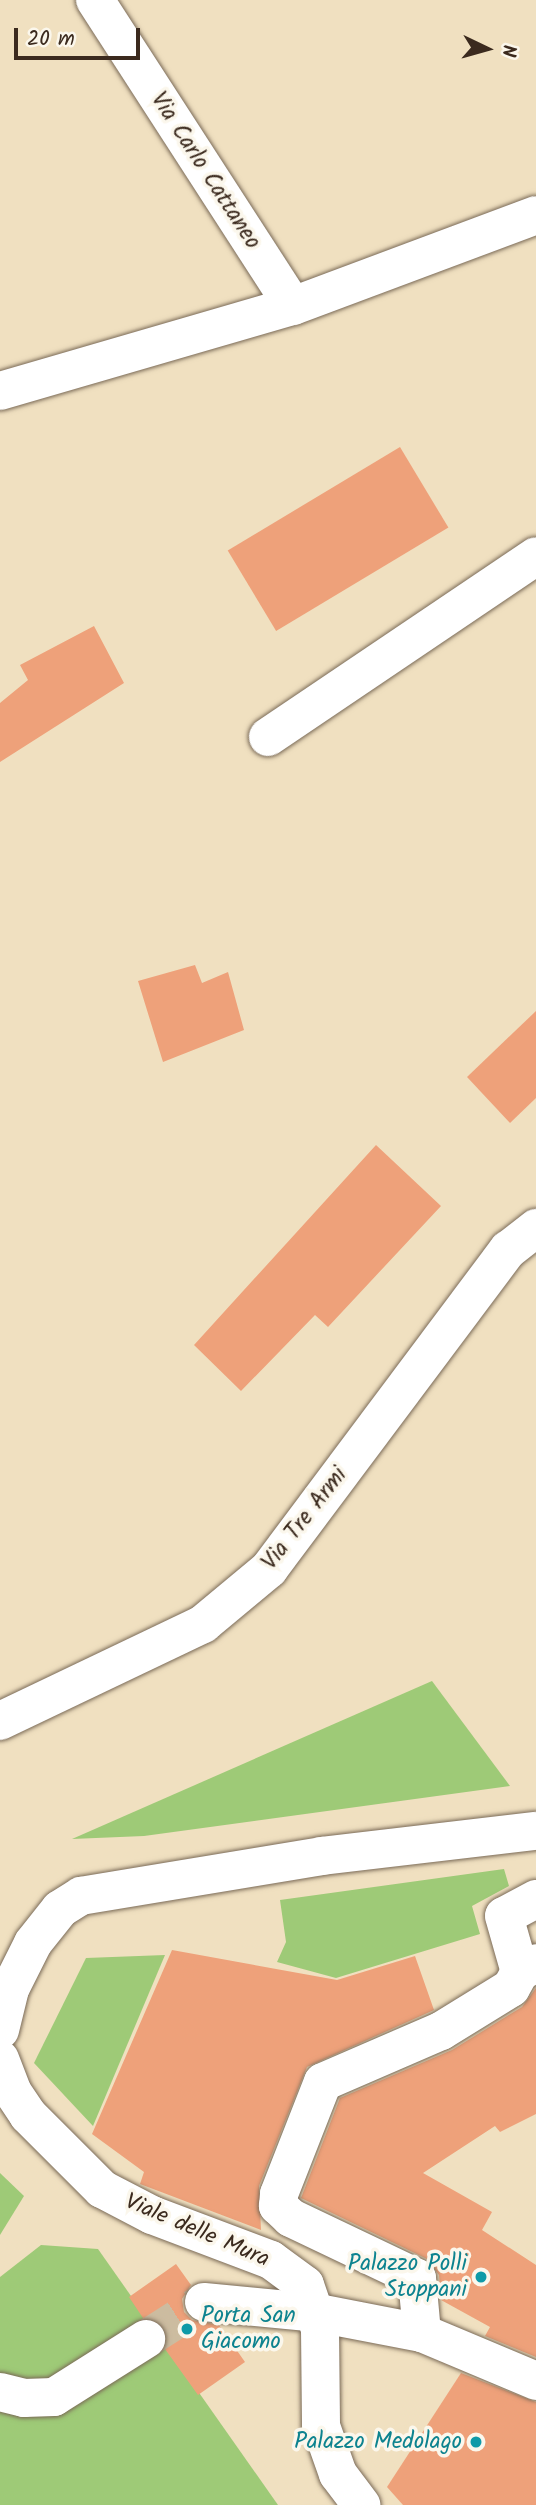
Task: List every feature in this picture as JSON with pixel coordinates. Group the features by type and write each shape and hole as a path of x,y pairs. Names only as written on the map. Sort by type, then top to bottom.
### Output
{"street":[{"name":"Via Carlo Cattaneo","path":"95,0 293,306"},
{"path":"0,391 293,306 536,215"},
{"path":"268,737 536,556"},
{"name":"Via Tre Armi","path":"0,1721 203,1624 269,1569 508,1250 536,1228"},
{"path":"0,2030 10,1989 33,1943 60,1909 81,1896 322,1856 536,1831"},
{"path":"422,2333 417,2278 291,2218 278,2206 279,2194 323,2082 441,2031 522,1974 504,1916 536,1899"},
{"name":"Viale delle Mura","path":"0,2059 12,2091 28,2115 102,2189 152,2215 271,2260 305,2285 318,2313 321,2426 338,2474 360,2505"},
{"path":"204,2302 318,2313 422,2333 536,2381"},
{"path":"0,2392 24,2398 54,2397 146,2339"}],"green space":[{"path":"432,1681 510,1786 144,1836 72,1839"},
{"path":"504,1869 509,1886 472,1906 480,1934 336,1978 277,1962 286,1942 280,1900"},
{"path":"165,1955 93,2126 34,2063 86,1958"},
{"path":"0,2173 24,2196 0,2235"},
{"path":"41,2245 98,2249 278,2505 0,2505 0,2277"}],"building":[{"path":"400,447 448,528 276,631 228,551"},
{"path":"94,626 124,683 0,762 0,703 28,680 20,665"},
{"path":"195,965 202,983 228,972 244,1030 163,1062 138,981"},
{"path":"536,1011 536,1098 510,1123 467,1077"},
{"path":"376,1145 441,1206 328,1327 315,1315 241,1391 194,1345"},
{"path":"172,1950 337,1980 415,1956 434,2010 307,2067 259,2186 261,2230 140,2184 144,2172 92,2134"},
{"path":"536,1988 536,2114 500,2132 495,2126 423,2173 492,2212 482,2230 536,2265 536,2357 485,2336 490,2327 441,2300 439,2275 427,2259 301,2198 340,2098 452,2050 522,2007"},
{"name":"Porta San Giacomo","path":"176,2264 191,2285 182,2299 184,2312 192,2320 219,2325 245,2362 198,2395 165,2349 164,2327 143,2318 129,2297"},
{"name":"Palazzo Medolago","path":"461,2373 536,2402 536,2505 403,2505 387,2487"}],"tunnel":[{"path":"146,2339 204,2302"}],"place":[{"name":"Palazzo Polli Stoppani","path":"481,2277"},
{"name":"Porta San Giacomo","path":"187,2329"},
{"name":"Palazzo Medolago","path":"476,2442"}]}
